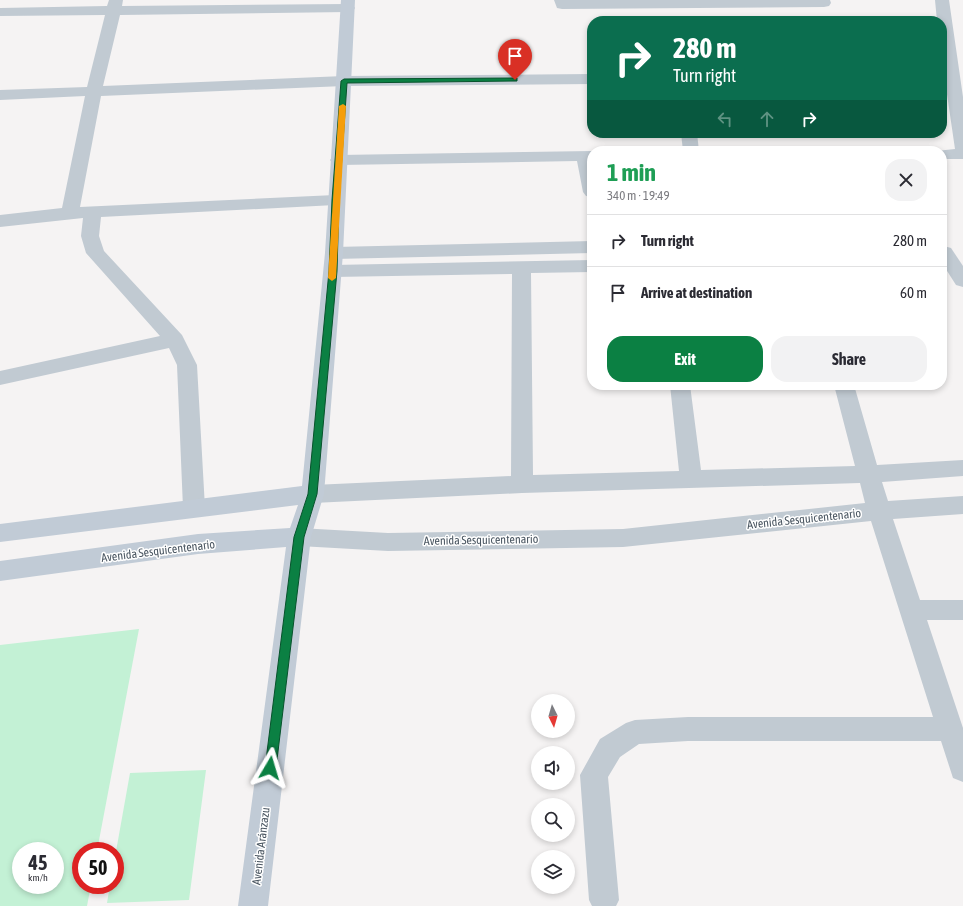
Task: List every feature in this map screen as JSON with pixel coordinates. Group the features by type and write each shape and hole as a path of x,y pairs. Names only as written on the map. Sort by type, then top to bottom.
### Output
{"main road":[{"name":"Avenida Aránzazu","path":"254,906 299,537 313,494 333,262 335,200 339,160 348,4"},
{"path":"0,533 313,494"},
{"name":"Avenida Sesquicentenario","path":"0,571 198,544 299,537"}],"street":[{"path":"561,0 562,5 673,2 824,3 823,0"},
{"path":"942,0 956,44 947,78 963,147"},
{"path":"673,2 674,16"},
{"path":"0,12 114,6 348,4"},
{"path":"70,213 94,90 114,6"},
{"path":"0,95 344,81 587,79"},
{"path":"947,154 963,154"},
{"path":"339,160 587,156"},
{"path":"0,221 70,213 335,200"},
{"path":"93,212 90,236 95,253 175,340 188,365 194,508"},
{"path":"587,247 587,266 521,267 333,262 587,247"},
{"path":"947,251 963,248"},
{"path":"947,258 963,281"},
{"path":"521,267 522,484"},
{"path":"0,378 175,340"},
{"path":"681,390 691,480"},
{"path":"845,390 879,511 963,769"},
{"path":"313,494 522,484 868,474 963,468"},
{"name":"Avenida Sesquicentenario","path":"299,537 388,542 622,538 879,511 963,505"},
{"path":"911,610 963,610"},
{"path":"604,900 594,776 610,748 635,732 688,729 950,729"}],"green space":[{"path":"139,629 99,842 72,842 72,894 89,894 87,906 0,906 0,645"},
{"path":"206,770 189,900 107,903 108,894 124,894 124,842 118,842 130,773"}],"slow traffic":[{"path":"332,278 335,200 343,106"}],"route":[{"path":"270,768 299,537 313,494 333,271 335,200 344,81 515,80"}]}
